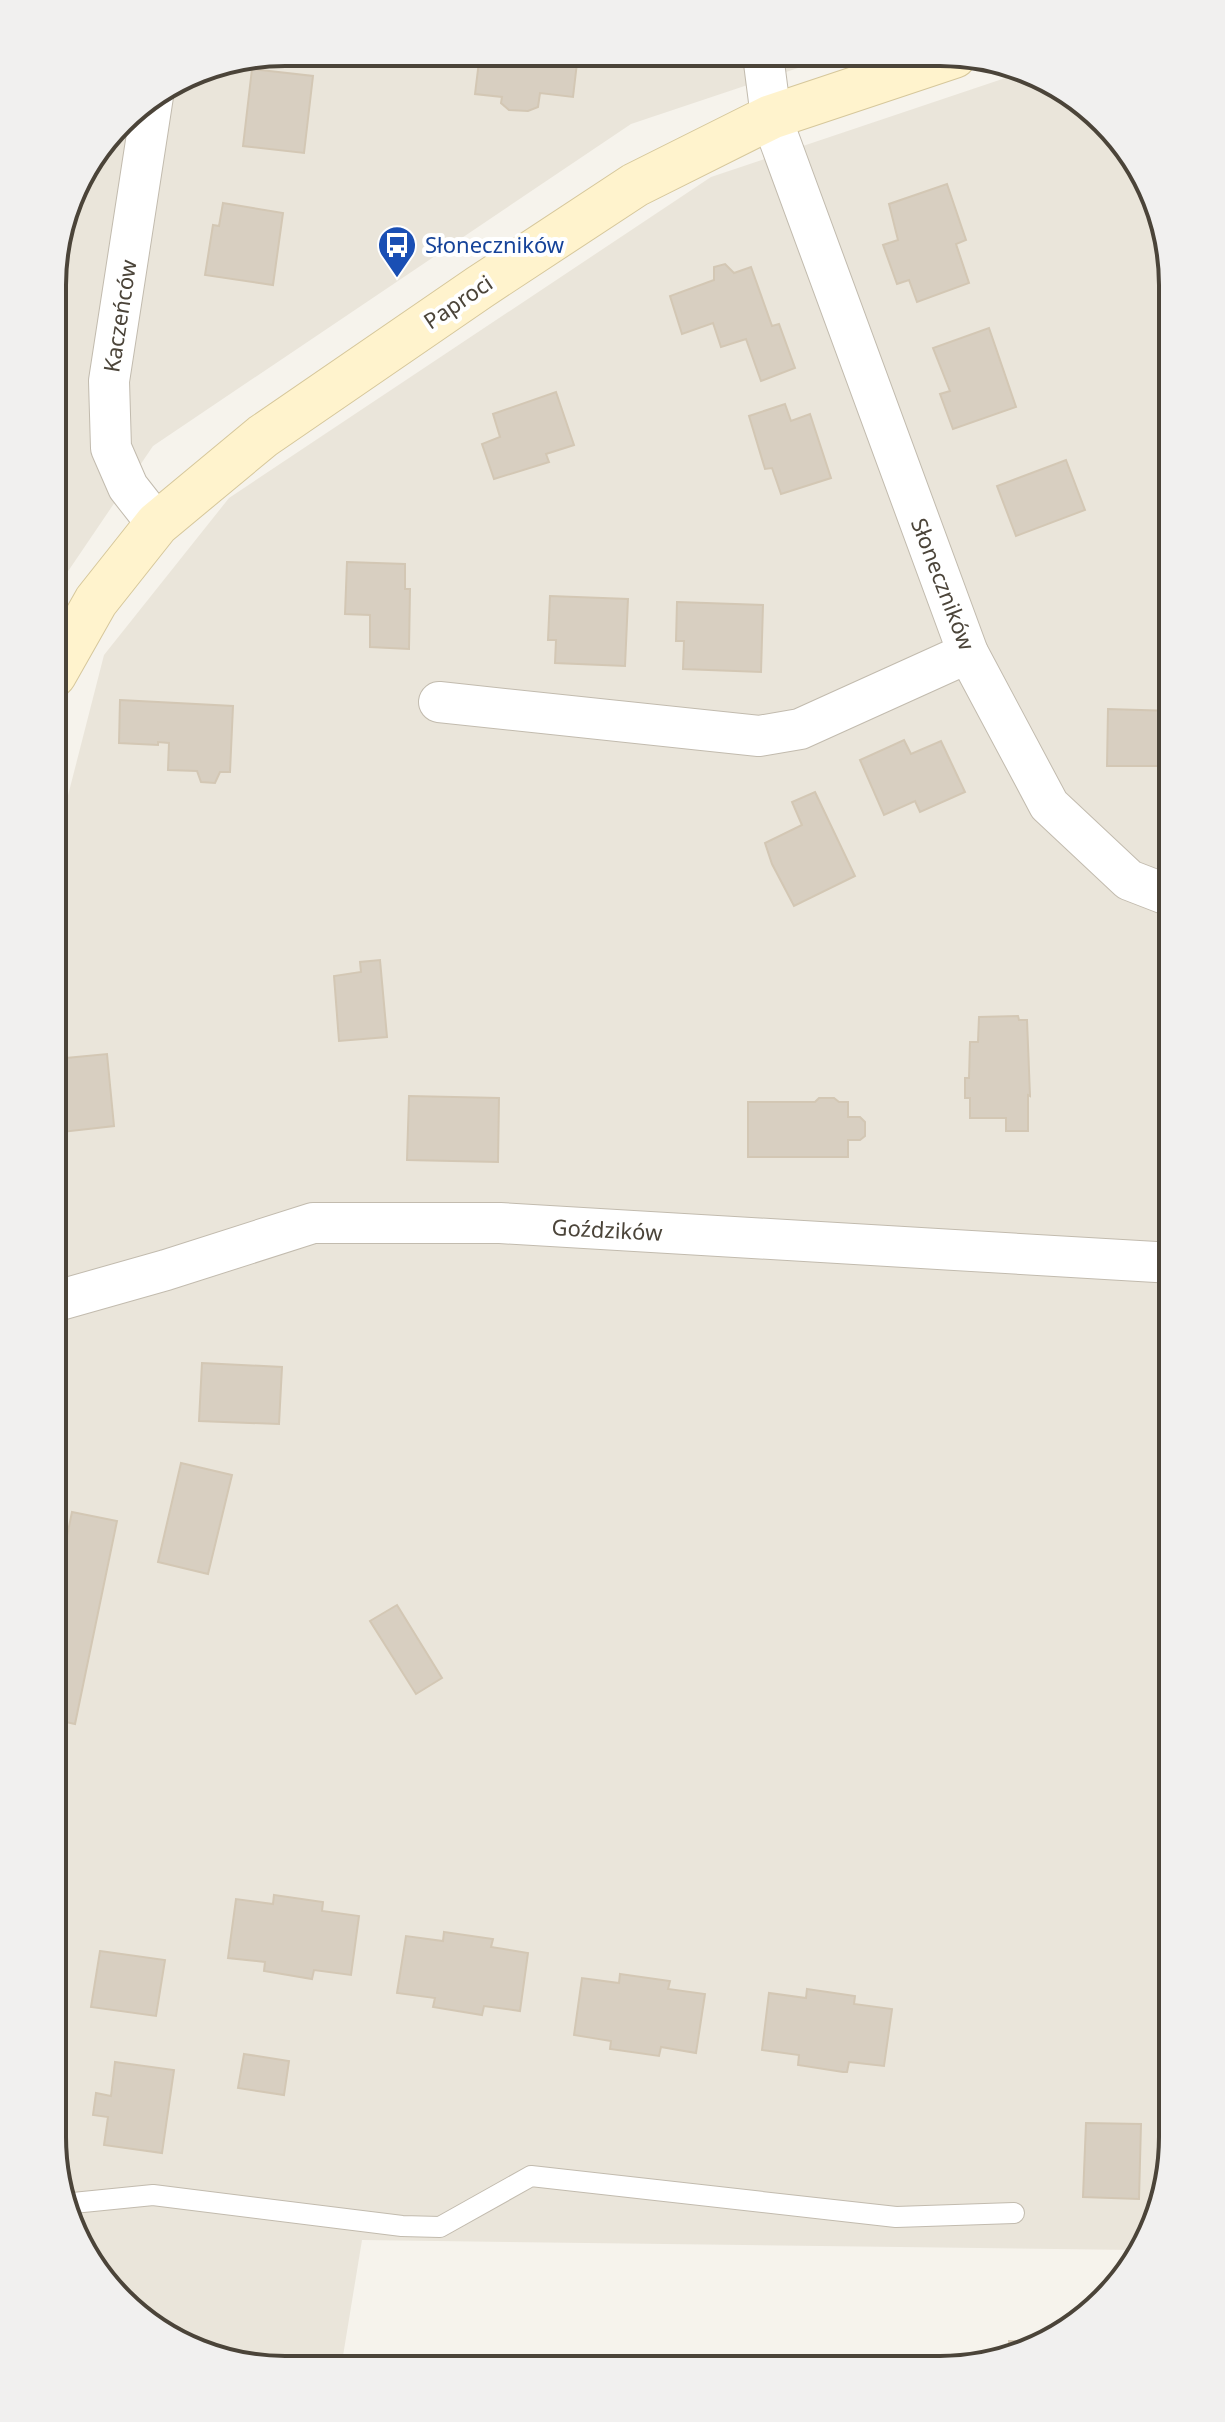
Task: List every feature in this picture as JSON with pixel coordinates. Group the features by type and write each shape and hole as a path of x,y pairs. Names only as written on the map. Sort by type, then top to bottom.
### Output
{"street":[{"name":"Słoneczników","path":"764,66 771,117 968,653 1049,805 1129,880 1159,892"},
{"name":"Paproci","path":"66,654 96,601 157,524 263,436 493,278 635,185 771,117 924,66"},
{"name":"Kaczeńców","path":"151,112 109,381 111,448 128,487 157,524"},
{"path":"439,702 759,736 800,729 968,653"},
{"name":"Goździków","path":"66,1298 313,1223 500,1223 1159,1262"}],"lane":[{"path":"76,2203 153,2195 402,2226 440,2227 531,2176 896,2217 1014,2213"}],"shaded area":[{"path":"285,66 804,66 631,124 153,446 66,574 66,270 73,228 95,175 111,152 140,120 175,95 228,73"},
{"path":"1008,77 1062,103 1105,140 1136,188 1155,242 1159,270 1159,2152 1155,2180 1147,2208 1128,2250 362,2240 343,2356 285,2356 228,2349 175,2327 140,2302 120,2282 103,2259 78,2208 66,2152 66,803 104,655 229,498 711,177"}],"building":[{"path":"478,66 577,66 573,97 540,93 538,107 528,111 509,110 501,103 502,97 475,94"},
{"path":"252,69 313,76 304,153 243,146"},
{"path":"947,184 966,240 956,244 969,283 917,302 909,280 897,284 883,245 898,240 889,204"},
{"path":"223,203 283,213 273,285 205,275 213,225 219,226"},
{"path":"725,264 734,273 751,267 772,326 779,324 795,368 761,381 746,339 721,347 713,323 682,334 670,296 714,280 714,267"},
{"path":"989,328 1016,407 953,429 940,394 950,391 933,348"},
{"path":"556,392 574,445 546,454 549,462 494,479 482,444 500,437 493,414"},
{"path":"785,404 791,421 810,414 831,478 781,494 772,468 765,469 749,416"},
{"path":"1066,460 1085,510 1016,536 997,486"},
{"path":"347,562 405,564 405,589 410,589 409,649 370,647 370,615 345,614"},
{"path":"550,596 628,599 625,666 555,663 556,640 548,640"},
{"path":"677,602 763,605 761,672 683,669 684,641 676,641"},
{"path":"120,700 233,706 230,772 220,772 215,783 201,782 197,771 168,770 169,743 119,743"},
{"path":"1108,709 1159,711 1159,766 1107,766"},
{"path":"904,740 911,754 941,741 965,792 920,812 915,801 884,815 860,760"},
{"path":"815,792 855,876 794,906 772,864 765,843 802,825 792,802"},
{"path":"380,960 387,1037 339,1041 334,976 361,972 360,962"},
{"path":"1018,1016 1019,1020 1027,1020 1028,1131 1006,1131 1006,1118 970,1118 970,1098 965,1098 965,1078 969,1078 970,1042 978,1042 979,1017"},
{"path":"107,1054 114,1126 66,1132 66,1058"},
{"path":"409,1096 499,1098 498,1162 407,1160"},
{"path":"819,1098 848,1102 848,1117 860,1117 865,1122 865,1136 860,1140 848,1140 848,1157 748,1157 748,1102 815,1102"},
{"path":"202,1363 282,1367 279,1424 199,1421"},
{"path":"181,1463 232,1475 208,1574 158,1562"},
{"path":"72,1512 117,1521 75,1724 66,1722 66,1541"},
{"path":"397,1605 442,1678 416,1694 370,1621"},
{"path":"274,1895 323,1902 322,1911 359,1916 351,1975 314,1970 312,1979 264,1971 265,1962 228,1958 236,1899 273,1904"},
{"path":"444,1932 493,1939 491,1947 528,1953 520,2011 484,2006 482,2015 433,2007 435,1998 397,1993 406,1936 443,1941"},
{"path":"100,1951 165,1960 156,2016 91,2007"},
{"path":"620,1974 670,1981 668,1989 705,1994 696,2053 661,2047 659,2056 610,2049 611,2041 574,2035 582,1978 619,1983"},
{"path":"807,1989 855,1996 854,2004 892,2009 884,2066 849,2062 847,2072 843,2072 798,2065 799,2055 762,2050 769,1993 806,1998"},
{"path":"244,2054 289,2061 284,2095 238,2088"},
{"path":"115,2062 174,2070 162,2153 104,2145 108,2117 93,2115 96,2093 111,2096"},
{"path":"1086,2123 1141,2124 1139,2199 1083,2197"}],"place":[{"name":"Słoneczników","path":"397,279"}]}
